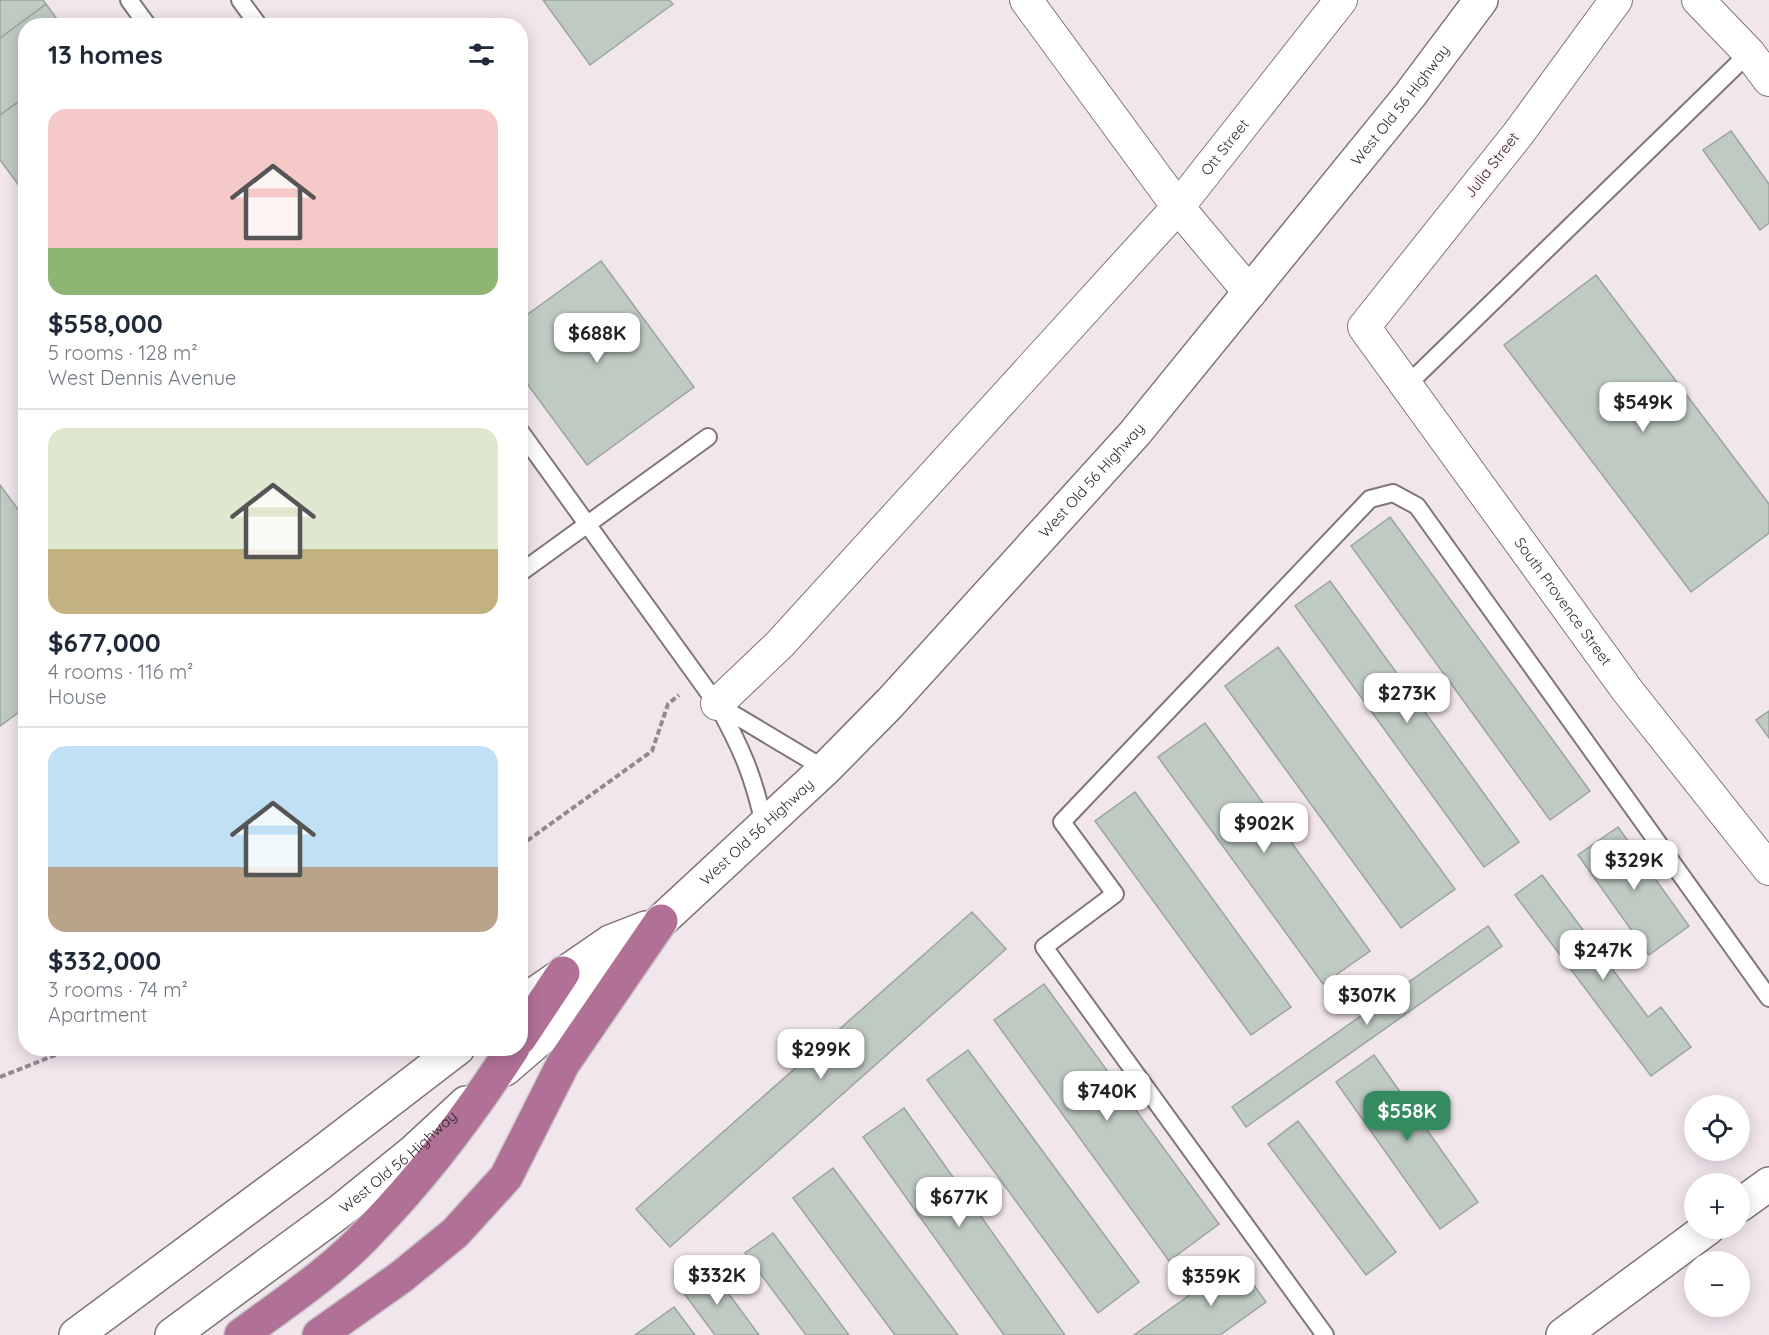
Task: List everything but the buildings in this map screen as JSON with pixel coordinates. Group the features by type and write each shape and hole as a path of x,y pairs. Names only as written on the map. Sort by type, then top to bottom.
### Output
{"highway":[{"path":"319,1335 401,1277 455,1233 506,1177 563,1064 661,921"},
{"path":"528,1026 562,974"},
{"path":"241,1335 313,1282 368,1234 420,1175 494,1078 508,1056"}],"main road":[{"name":"West Old 56 Highway","path":"528,1049 587,998 661,921 825,770 890,703 1135,433 1410,95 1480,0"},
{"name":"West Old 56 Highway","path":"528,998 610,942 661,921"},
{"path":"76,1335 448,1056"},
{"name":"West Old 56 Highway","path":"172,1335 339,1212 412,1152 520,1056"},
{"path":"1750,1198 1769,1184"},
{"path":"1563,1335 1693,1239"}],"street":[{"path":"1026,0 1178,207 1250,293"},
{"name":"Ott Street","path":"717,704 780,644 1178,207 1341,0"},
{"name":"Julia Street","path":"1364,327 1518,134 1616,0"},
{"path":"1698,0 1749,53 1769,80"},
{"name":"South Provence Street","path":"1364,327 1627,690 1769,869"}],"lane":[{"path":"129,0 142,18"},
{"path":"240,0 253,18"},
{"path":"1407,385 1749,53"},
{"path":"528,567 708,437"},
{"path":"528,442 717,704 741,747 756,789 764,825"},
{"path":"1325,1335 1044,947 1115,894 1062,822 1370,499 1394,493 1417,506 1769,998"},
{"path":"717,704 825,770"}],"path":[{"path":"528,840 652,751 668,704 698,680"},
{"path":"0,1077 53,1056"}]}
